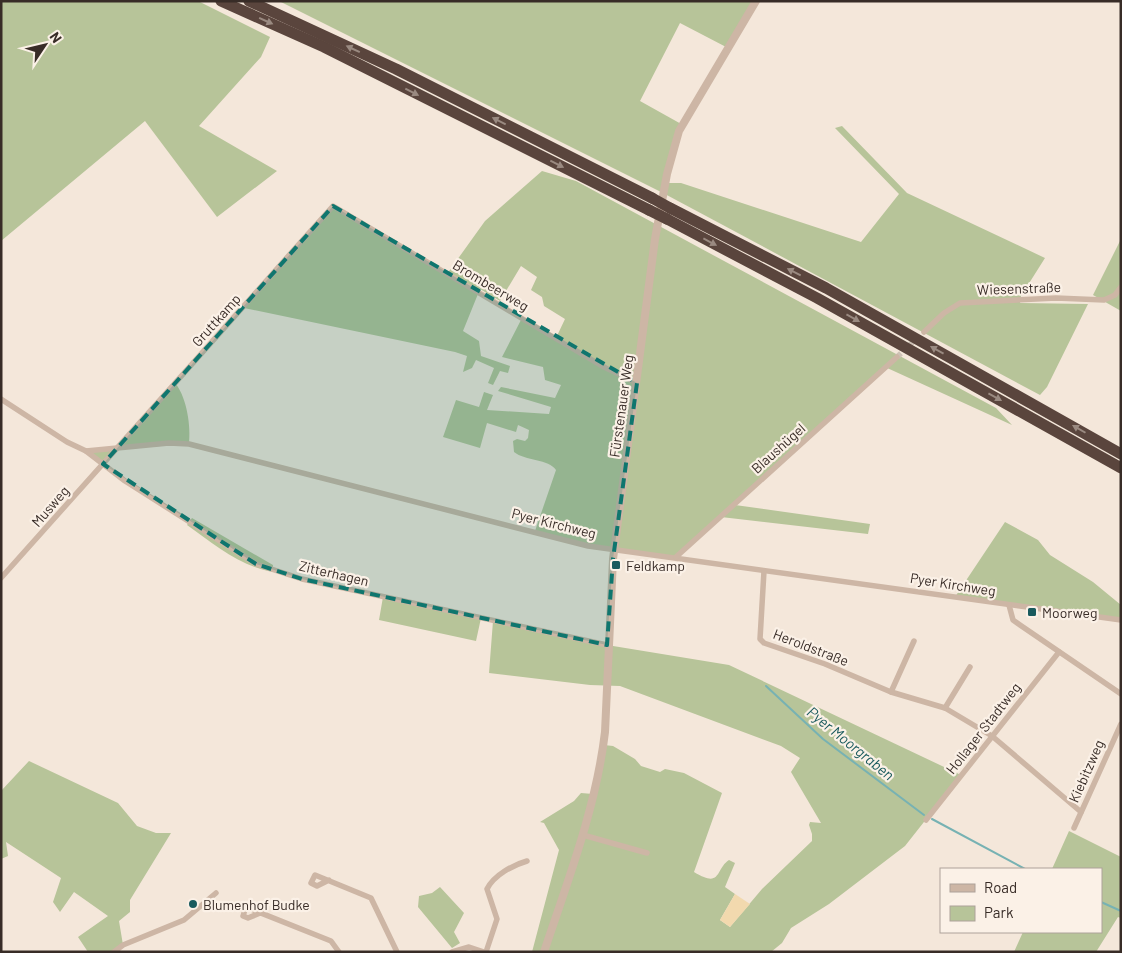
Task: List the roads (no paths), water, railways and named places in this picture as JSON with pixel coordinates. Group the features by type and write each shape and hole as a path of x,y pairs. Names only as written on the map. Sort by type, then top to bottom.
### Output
{"highway":[{"path":"221,1 324,47 667,219 817,298 1121,468"},
{"path":"250,1 396,69 826,288 1121,454"}],"street":[{"name":"Fürstenauer Weg","path":"544,952 583,836 604,744 614,550 655,239 667,174 680,131 756,1"},
{"name":"Brombeerweg","path":"333,206 602,366 637,383"},
{"name":"Gruttkamp","path":"117,449 333,206"},
{"name":"Wiesenstraße","path":"924,332 944,313 960,303 1031,299 1104,300 1115,295 1121,287"},
{"name":"Blaushügel","path":"676,557 897,357"},
{"path":"1,399 67,442 86,451"},
{"name":"Pyer Kirchweg","path":"86,451 169,443 189,444 588,546 1121,620"},
{"name":"Musweg","path":"1,578 117,449"},
{"name":"Zitterhagen","path":"86,451 102,464 256,564 302,579 608,645"},
{"name":"Heroldstraße","path":"764,571 760,639 764,643 825,664 891,692 945,708 992,736 1081,812"},
{"path":"1009,605 1013,620 1121,694"},
{"path":"891,692 914,641"},
{"name":"Hollager Stadtweg","path":"926,820 1060,652"},
{"path":"945,708 970,667"},
{"name":"Kiebitzweg","path":"1074,828 1121,724"},
{"path":"583,836 647,854"},
{"path":"452,952 469,947 485,952 497,919 487,889 490,883 516,864 527,861"},
{"path":"329,880 371,898 397,952"},
{"path":"114,952 123,946 184,920 216,893"},
{"path":"260,913 331,941 339,952"}],"waterway":[{"name":"Pyer Moorgraben","path":"766,686 823,739 924,815"},
{"name":"Pyer Moorgraben","path":"932,819 1023,868"},
{"name":"Pyer Moorgraben","path":"1102,902 1121,911"}],"tunnel":[{"path":"897,357 917,338"}],"place":[{"name":"Feldkamp","path":"616,565"},
{"name":"Moorweg","path":"1032,612"},
{"name":"Blumenhof Budke","path":"193,904"}]}
